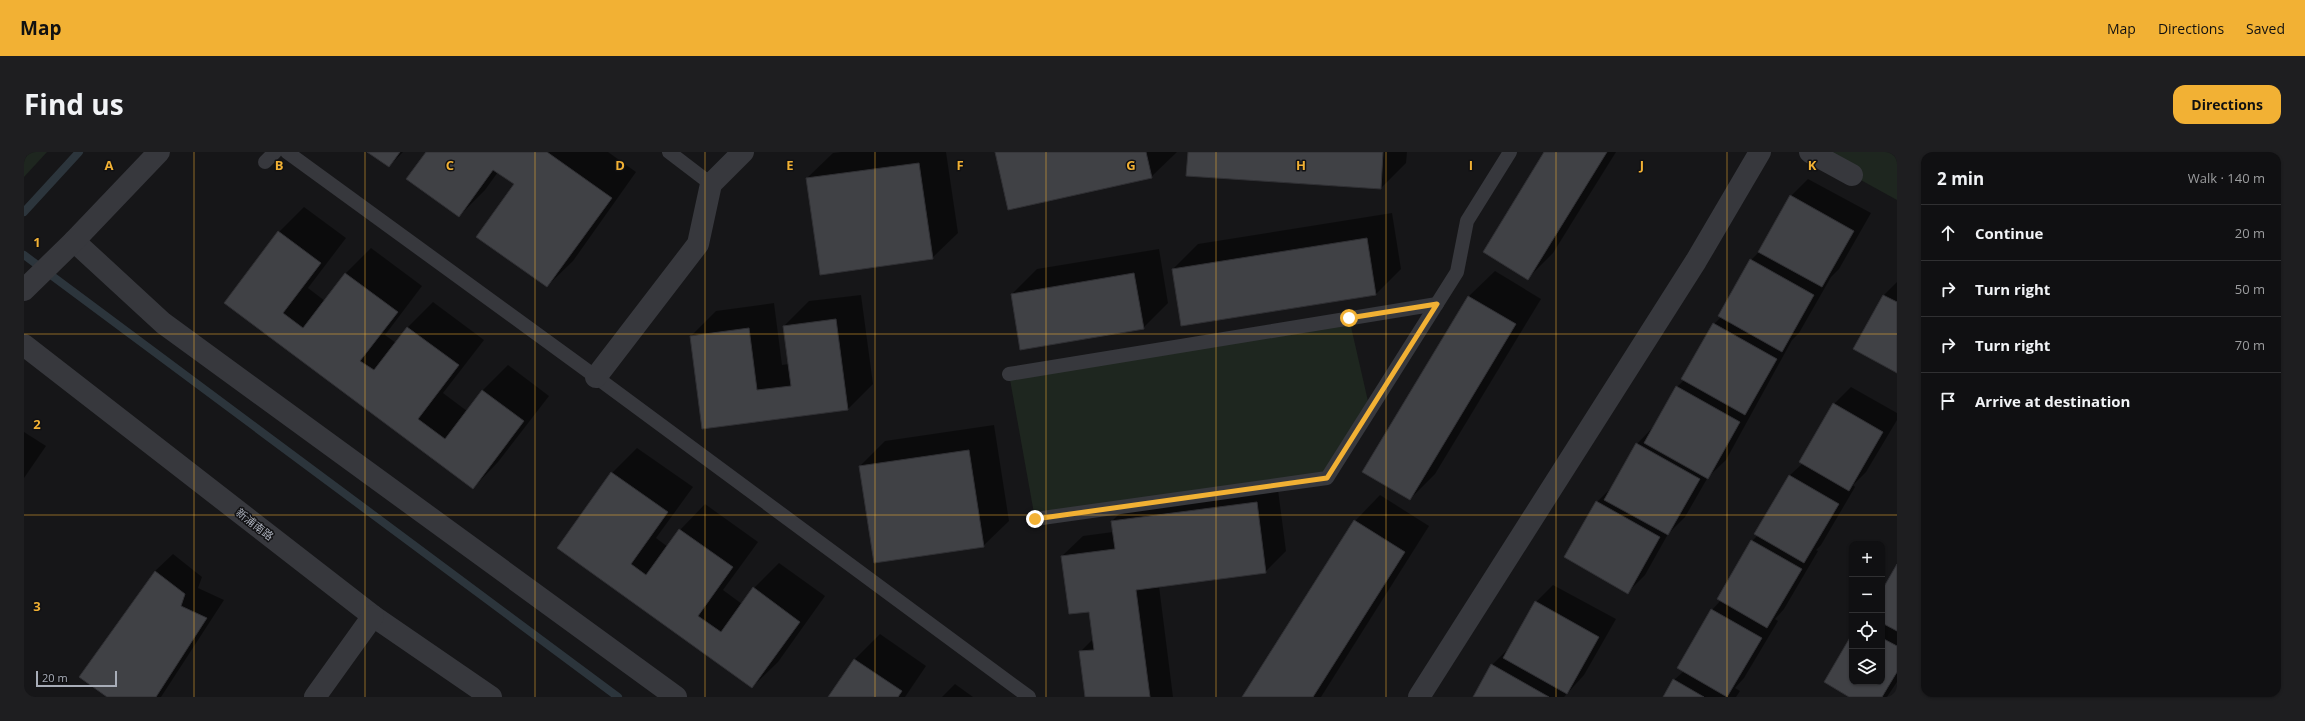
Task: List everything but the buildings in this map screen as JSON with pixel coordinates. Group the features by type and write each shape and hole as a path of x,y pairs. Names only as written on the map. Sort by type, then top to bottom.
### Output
{"street":[{"path":"24,290 74,241 159,152"},
{"path":"596,377 698,244 711,184 742,152"},
{"path":"1419,697 1696,261 1760,152"},
{"path":"1810,152 1852,174"},
{"path":"74,241 162,323 676,697"},
{"name":"新浦南路","path":"24,345 373,616 491,697"},
{"path":"315,697 373,616"}],"lane":[{"path":"287,152 596,377 1029,697"},
{"path":"669,152 711,184"},
{"path":"1035,519 1327,478 1457,272 1467,220 1510,152"},
{"path":"1009,374 1437,304"}],"shaded area":[{"path":"24,152 47,152 24,177"},
{"path":"1810,152 1897,152 1897,200"},
{"path":"1349,318 1370,410 1327,478 1035,519 1009,374"}],"waterway":[{"path":"24,212 79,152"},
{"path":"24,255 618,697"}],"route":[{"path":"1035,519 1327,478 1437,304 1349,318"}]}
